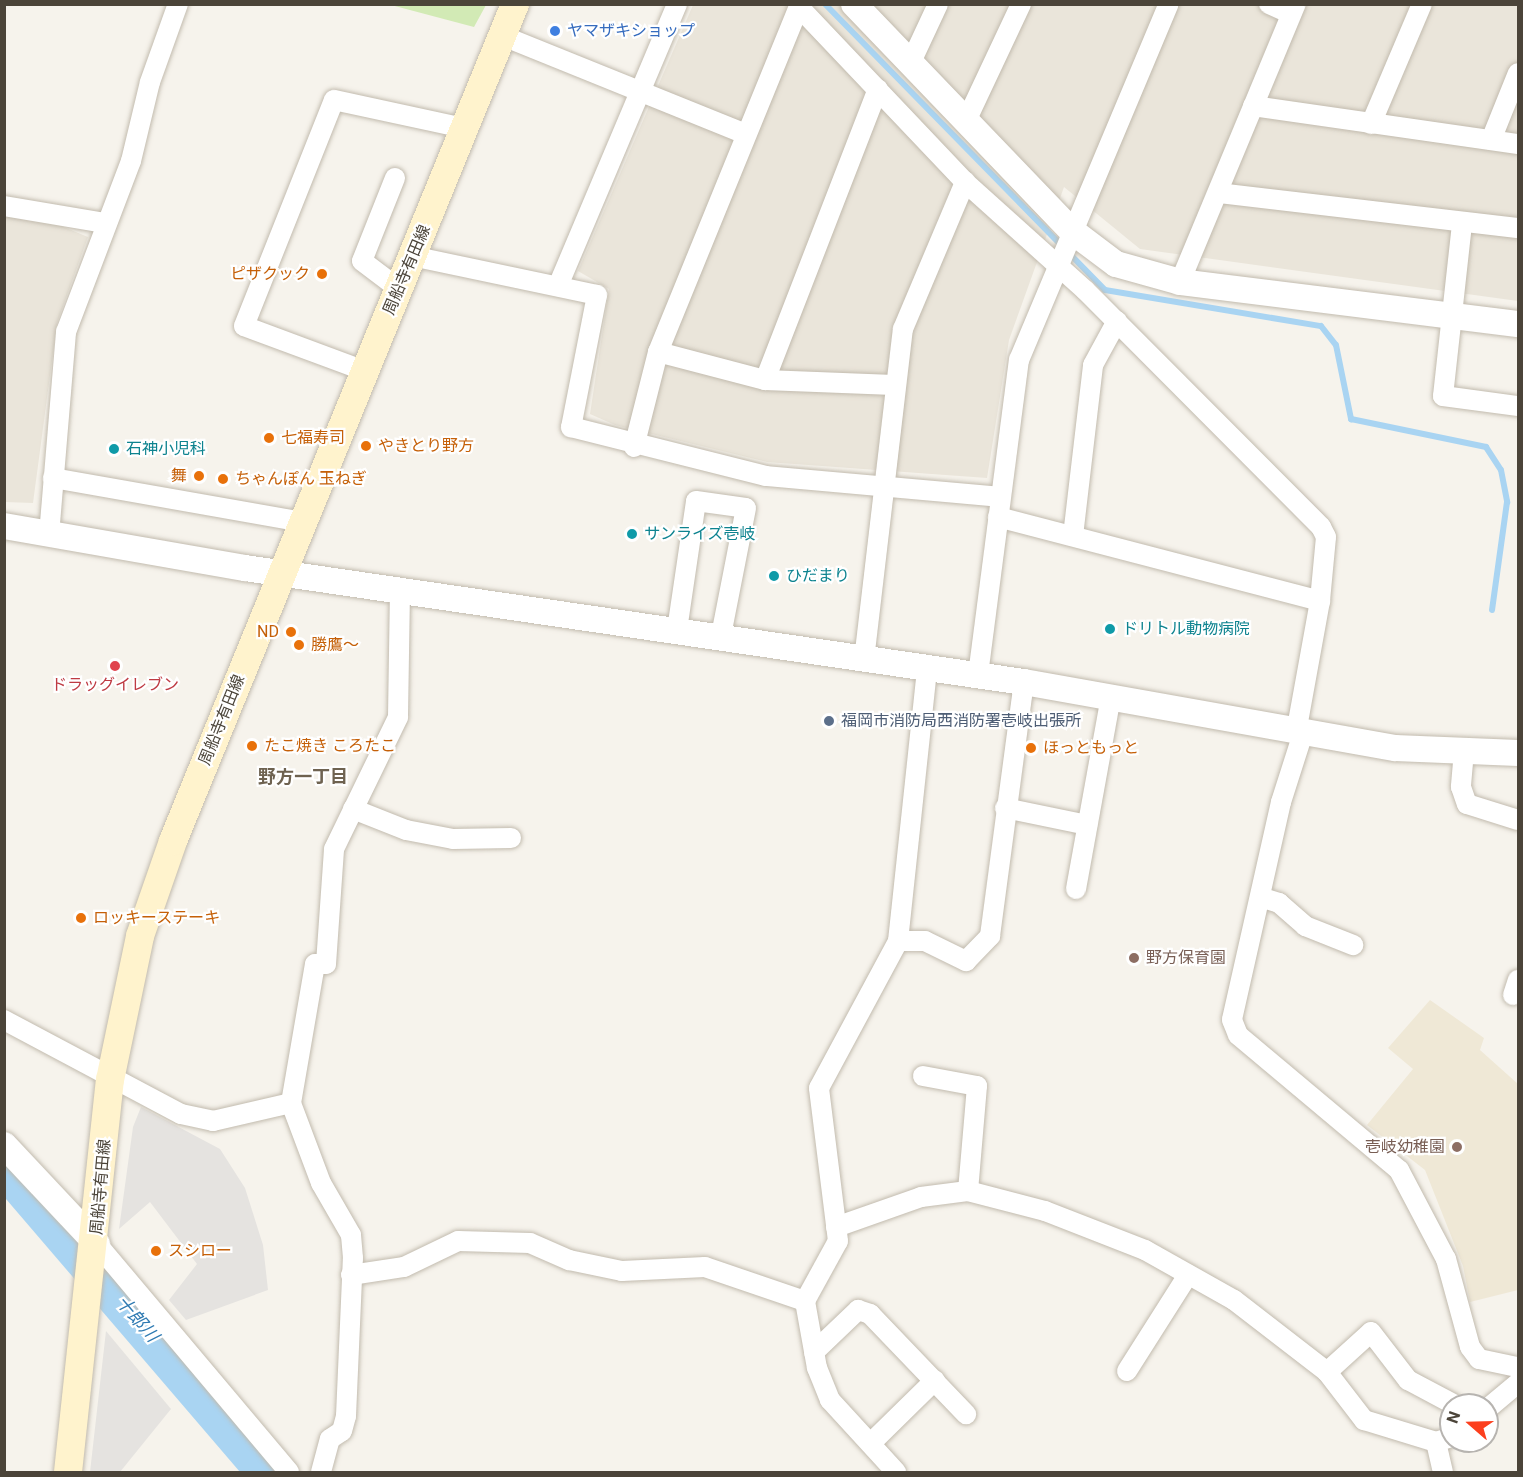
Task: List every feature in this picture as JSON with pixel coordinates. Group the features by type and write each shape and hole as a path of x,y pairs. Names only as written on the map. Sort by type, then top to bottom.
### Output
{"main road":[{"name":"周船寺有田線","path":"68,1473 97,1244 110,1080 140,936 281,573 412,256 468,129 515,4"}],"street":[{"path":"50,535 66,332 105,223 131,161 150,82 178,4"},
{"path":"558,286 677,4"},
{"path":"854,4 967,119 1072,231 1116,264 1180,282 1518,324"},
{"path":"911,62 938,4"},
{"path":"967,119 1021,4"},
{"path":"978,675 1019,360 1057,265 1169,4"},
{"path":"1180,282 1294,9 1269,4"},
{"path":"1371,124 1422,4"},
{"path":"634,447 658,352 799,7 965,182 1117,321 1321,527 1326,537 1320,601 1301,729 1281,802 1263,898 1232,1020 1238,1035 1399,1170 1446,1259 1470,1347 1479,1359 1518,1367"},
{"path":"503,36 746,134"},
{"path":"1491,140 1518,73"},
{"path":"765,380 878,89"},
{"path":"365,371 244,326 334,100 468,129"},
{"path":"1253,106 1518,144"},
{"path":"395,178 363,261 399,289"},
{"path":"864,660 887,485 894,385 903,329 965,182"},
{"path":"1219,193 1462,224 1518,228"},
{"path":"4,206 105,223"},
{"path":"1462,224 1443,396 1518,406"},
{"path":"412,256 597,295 570,427 634,447 766,476 887,485 1000,498"},
{"path":"1073,536 1093,365 1117,321"},
{"path":"658,352 765,380 894,385"},
{"path":"53,478 302,522"},
{"path":"677,630 696,501 746,508 722,635"},
{"path":"998,518 1320,601"},
{"path":"4,526 281,573 722,635 864,660 1024,682 1301,729 1395,748 1518,753"},
{"path":"321,1473 330,1439 342,1431 346,1416 351,1235 321,1183 291,1103 315,964 326,964 334,849 398,717 400,590"},
{"path":"896,1473 872,1443 830,1400 814,1352 806,1301 838,1241 819,1088 898,941 927,669"},
{"path":"898,941 925,941 966,962 990,936 1005,808 1024,682"},
{"path":"1076,889 1111,697"},
{"path":"1464,751 1461,787 1467,804 1518,820"},
{"path":"1005,808 1087,825"},
{"path":"353,809 441,837 511,838"},
{"path":"1263,898 1279,903 1305,926 1353,945"},
{"path":"4,1020 110,1080 181,1114 213,1121 291,1103"},
{"path":"922,1076 977,1086 968,1191"},
{"path":"4,1145 97,1244 289,1473"},
{"path":"836,1227 921,1197 968,1191 1056,1216 1145,1250 1234,1300 1328,1372 1364,1420 1439,1438"},
{"path":"351,1275 404,1267 458,1242 530,1243 569,1260 622,1271 705,1266 806,1301"},
{"path":"1127,1371 1188,1275"},
{"path":"814,1352 858,1310 870,1314 966,1414"},
{"path":"1328,1372 1371,1332 1408,1380 1439,1396"},
{"path":"872,1443 935,1380"},
{"path":"1499,1399 1518,1383"},
{"path":"1443,1453 1443,1473"}],"shaded area":[{"path":"693,5 1518,5 1518,301 1140,249 1064,187 1009,340 987,478 767,462 615,425 590,414 609,289 578,271"},
{"path":"4,216 54,223 88,237 57,323 33,503 5,502"},
{"name":"壱岐幼稚園","path":"1430,1000 1484,1038 1480,1050 1518,1084 1518,1290 1470,1302 1463,1266 1425,1170 1367,1125 1413,1069 1388,1048"},
{"path":"141,1107 220,1149 245,1188 263,1245 268,1290 186,1320 169,1300 197,1264 150,1202 119,1229 133,1127"},
{"path":"106,1331 171,1409 120,1472 90,1472"}],"green space":[{"path":"391,5 486,5 474,27"}],"waterway":[{"path":"825,4 1105,290 1321,326 1336,345 1351,419 1486,447 1501,470 1507,502 1492,610"},
{"name":"十郎川","path":"4,1169 264,1472"}],"place":[{"name":"ヤマザキショップ","path":"555,31"},
{"name":"ピザクック","path":"322,274"},
{"name":"七福寿司","path":"269,438"},
{"name":"やきとり野方","path":"366,446"},
{"name":"石神小児科","path":"114,449"},
{"name":"舞","path":"199,476"},
{"name":"ちゃんぽん 玉ねぎ","path":"223,479"},
{"name":"サンライズ壱岐","path":"632,534"},
{"name":"ひだまり","path":"774,576"},
{"name":"ドリトル動物病院","path":"1110,629"},
{"name":"ND","path":"291,632"},
{"name":"勝鷹～","path":"299,645"},
{"name":"ドラッグイレブン","path":"115,666"},
{"name":"福岡市消防局西消防署壱岐出張所","path":"829,721"},
{"name":"たこ焼き ころたこ","path":"252,746"},
{"name":"ほっともっと","path":"1031,748"},
{"name":"ロッキーステーキ","path":"81,918"},
{"name":"野方保育園","path":"1134,958"},
{"name":"壱岐幼稚園","path":"1457,1147"},
{"name":"スシロー","path":"156,1251"}],"district":[{"name":"野方一丁目","path":"303,777"}]}
